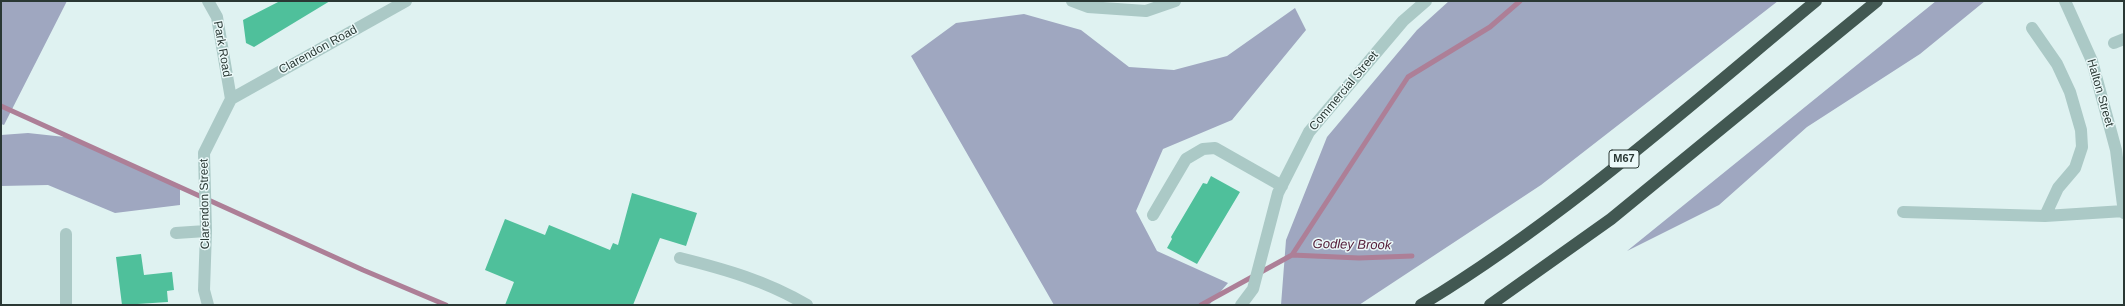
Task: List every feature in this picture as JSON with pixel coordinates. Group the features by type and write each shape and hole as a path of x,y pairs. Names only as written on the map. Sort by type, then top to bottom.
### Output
{"highway":[{"name":"M67","path":"1421,305 1456,284 1549,218 1634,152 1816,1"},
{"path":"1490,305 1611,219 1877,1"}],"street":[{"name":"Park Road","path":"208,1 217,17 231,99"},
{"name":"Clarendon Road","path":"231,99 406,1"},
{"path":"1072,1 1088,7 1146,11 1175,1"},
{"name":"Commercial Street","path":"1241,305 1253,289 1282,186 1309,132 1403,21 1426,1"},
{"name":"Halton Street","path":"2066,1 2094,68 2116,150 2124,212"},
{"path":"2032,28 2057,64 2070,92 2081,130 2082,147 2075,168 2058,188 2045,216"},
{"name":"Clarendon Street","path":"208,305 204,290 206,231 204,215 204,153 231,99"},
{"path":"1153,215 1186,159 1202,149 1215,148 1282,186"},
{"path":"1903,212 2045,216 2124,212"},
{"path":"176,233 206,231"},
{"path":"66,234 66,305"},
{"path":"680,258 744,275 787,293 807,305"},
{"name":"Clarendon Street","path":"198,305 204,290"}],"shaded area":[{"path":"1,1 67,1 4,125 1,124"},
{"path":"1449,1 1778,1 1541,185 1359,305 1281,305 1286,240 1327,137 1417,30"},
{"path":"1936,1 1985,1 1920,54 1807,127 1719,205 1627,251"},
{"path":"1295,8 1306,30 1232,120 1163,149 1136,211 1157,251 1228,283 1209,305 1054,305 911,56 956,23 1024,14 1081,30 1129,67 1174,70 1227,56"},
{"path":"28,133 74,138 180,185 180,205 115,213 48,185 1,186 1,135"}],"building":[{"path":"280,1 330,1 254,47 246,43 243,20"},
{"path":"1211,176 1240,192 1197,264 1167,248 1172,239 1171,237 1203,183 1207,184"},
{"path":"632,193 697,213 686,246 660,238 633,305 505,305 514,282 485,270 505,219 545,235 549,225 610,250 613,243 618,245"},
{"path":"141,254 144,275 172,272 174,290 167,291 168,302 122,305 116,257"}],"waterway":[{"path":"1201,305 1292,255 1408,77 1490,27 1520,1"},
{"path":"1,106 363,270 446,305"},
{"name":"Godley Brook","path":"1292,255 1359,258 1412,256"}]}
